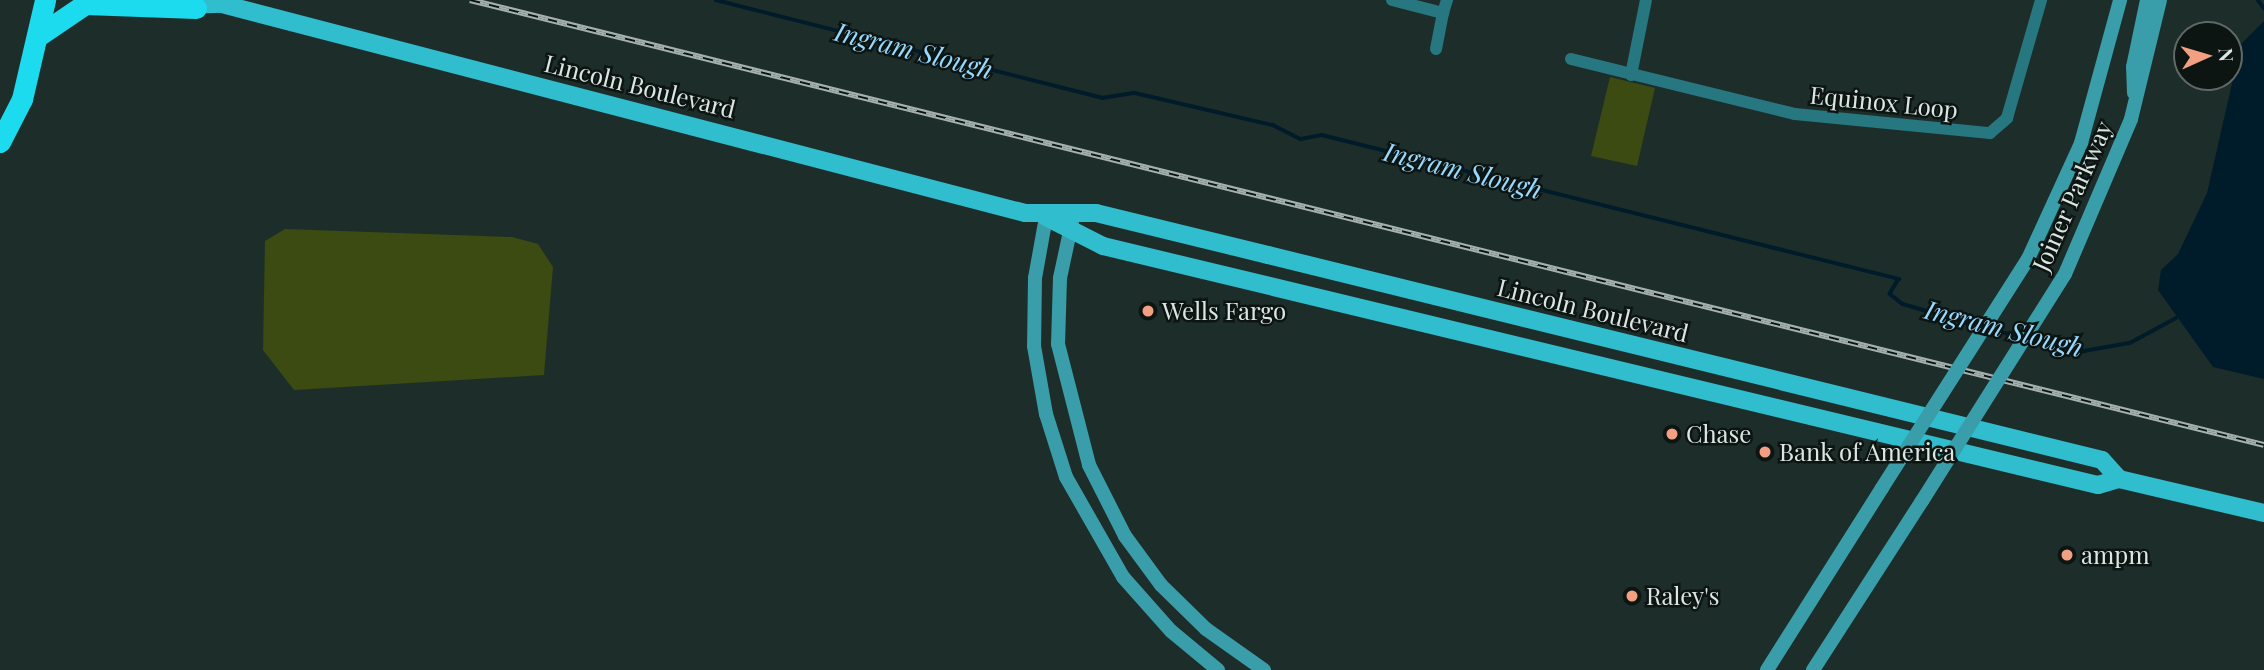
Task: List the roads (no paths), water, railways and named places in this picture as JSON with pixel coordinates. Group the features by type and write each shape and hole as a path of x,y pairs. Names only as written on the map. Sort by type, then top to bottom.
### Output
{"highway":[{"path":"0,142 22,99 46,0"},
{"path":"38,36 85,4 196,8"}],"main road":[{"name":"Lincoln Boulevard","path":"166,0 196,8 219,2 1046,217 1072,223 1103,215 2102,460 2119,479"},
{"name":"Joiner Parkway","path":"1767,670 2028,259 2081,143 2120,0"},
{"path":"2135,105 2133,67 2147,0"},
{"name":"Joiner Parkway","path":"1813,670 2065,274 2135,105 2160,0"},
{"path":"1046,217 1035,278 1034,346 1046,414 1066,477 1123,577 1171,631 1218,670"},
{"name":"Lincoln Boulevard","path":"1072,223 1090,243 2098,485 2119,479 2264,513"},
{"path":"1072,223 1060,278 1059,344 1089,465 1125,536 1161,584 1206,629 1264,670"}],"street":[{"path":"1392,0 1445,6 1436,49"},
{"path":"1631,75 1646,0"},
{"name":"Equinox Loop","path":"1571,60 1795,114 1990,133 2007,118 2040,0"}],"water":[{"path":"2264,21 2264,379 2213,367 2158,290 2161,270 2178,254 2207,193 2230,91 2243,91 2243,42"}],"waterway":[{"name":"Ingram Slough","path":"716,0 1102,98 1135,93 1273,125 1301,139 1322,135 1899,279 1890,294 1903,304 1981,327"},
{"path":"2258,0 2264,8"},
{"name":"Ingram Slough","path":"2029,338 2084,351 2130,343 2176,318"},
{"name":"Ingram Slough","path":"1988,329 2022,337"}],"railway":[{"path":"470,0 2264,445"}],"place":[{"name":"Wells Fargo","path":"1148,311"},
{"name":"Chase","path":"1672,434"},
{"name":"Bank of America","path":"1765,452"},
{"name":"ampm","path":"2067,555"},
{"name":"Raley's","path":"1632,596"}]}
